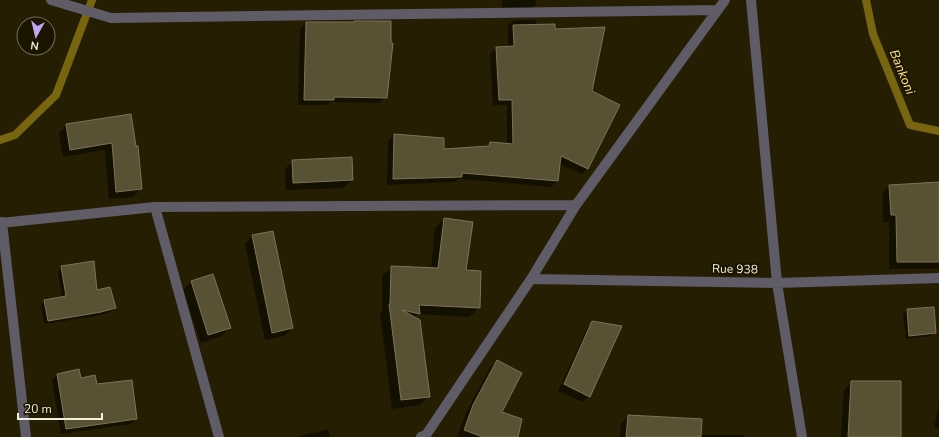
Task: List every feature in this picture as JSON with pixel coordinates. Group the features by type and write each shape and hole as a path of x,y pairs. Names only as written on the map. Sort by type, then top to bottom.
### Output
{"street":[{"path":"51,0 111,18 718,10"},
{"path":"424,436 531,279 576,205 725,0"},
{"path":"751,0 777,283 802,437"},
{"path":"26,437 1,223 155,207 576,205"},
{"path":"155,207 219,437"},
{"name":"Rue 938","path":"531,279 777,283 939,278"}],"building":[{"path":"391,21 391,43 393,43 387,98 334,97 334,100 304,100 306,22"},
{"path":"555,24 555,29 605,27 592,91 620,105 588,169 561,156 558,181 462,173 462,177 393,179 394,134 444,138 444,149 489,146 490,142 513,144 512,100 499,100 496,47 514,46 513,25"},
{"path":"131,114 136,146 138,146 142,189 116,192 112,143 70,150 66,124"},
{"path":"352,157 353,180 293,183 292,160"},
{"path":"939,182 939,262 897,262 896,215 891,215 889,185"},
{"path":"444,218 473,222 466,270 481,271 480,308 419,305 420,314 402,310 420,320 430,397 401,400 389,304 391,266 438,268"},
{"path":"273,231 293,328 272,333 252,235"},
{"path":"94,261 97,290 110,287 116,308 48,321 44,300 66,296 61,266"},
{"path":"213,274 231,328 208,335 191,281"},
{"path":"934,307 936,333 909,336 907,309"},
{"path":"592,321 622,326 590,397 564,384"},
{"path":"497,360 522,373 502,412 522,419 518,437 483,437 464,430 473,405"},
{"path":"79,369 81,378 95,375 97,384 132,380 137,419 66,429 57,374"},
{"path":"851,381 901,381 901,437 848,437"},
{"path":"628,415 702,419 701,437 626,437"}],"waterway":[{"path":"0,140 15,135 56,95 92,0"},
{"name":"Bankoni","path":"866,0 873,34 910,125 939,131"}]}
